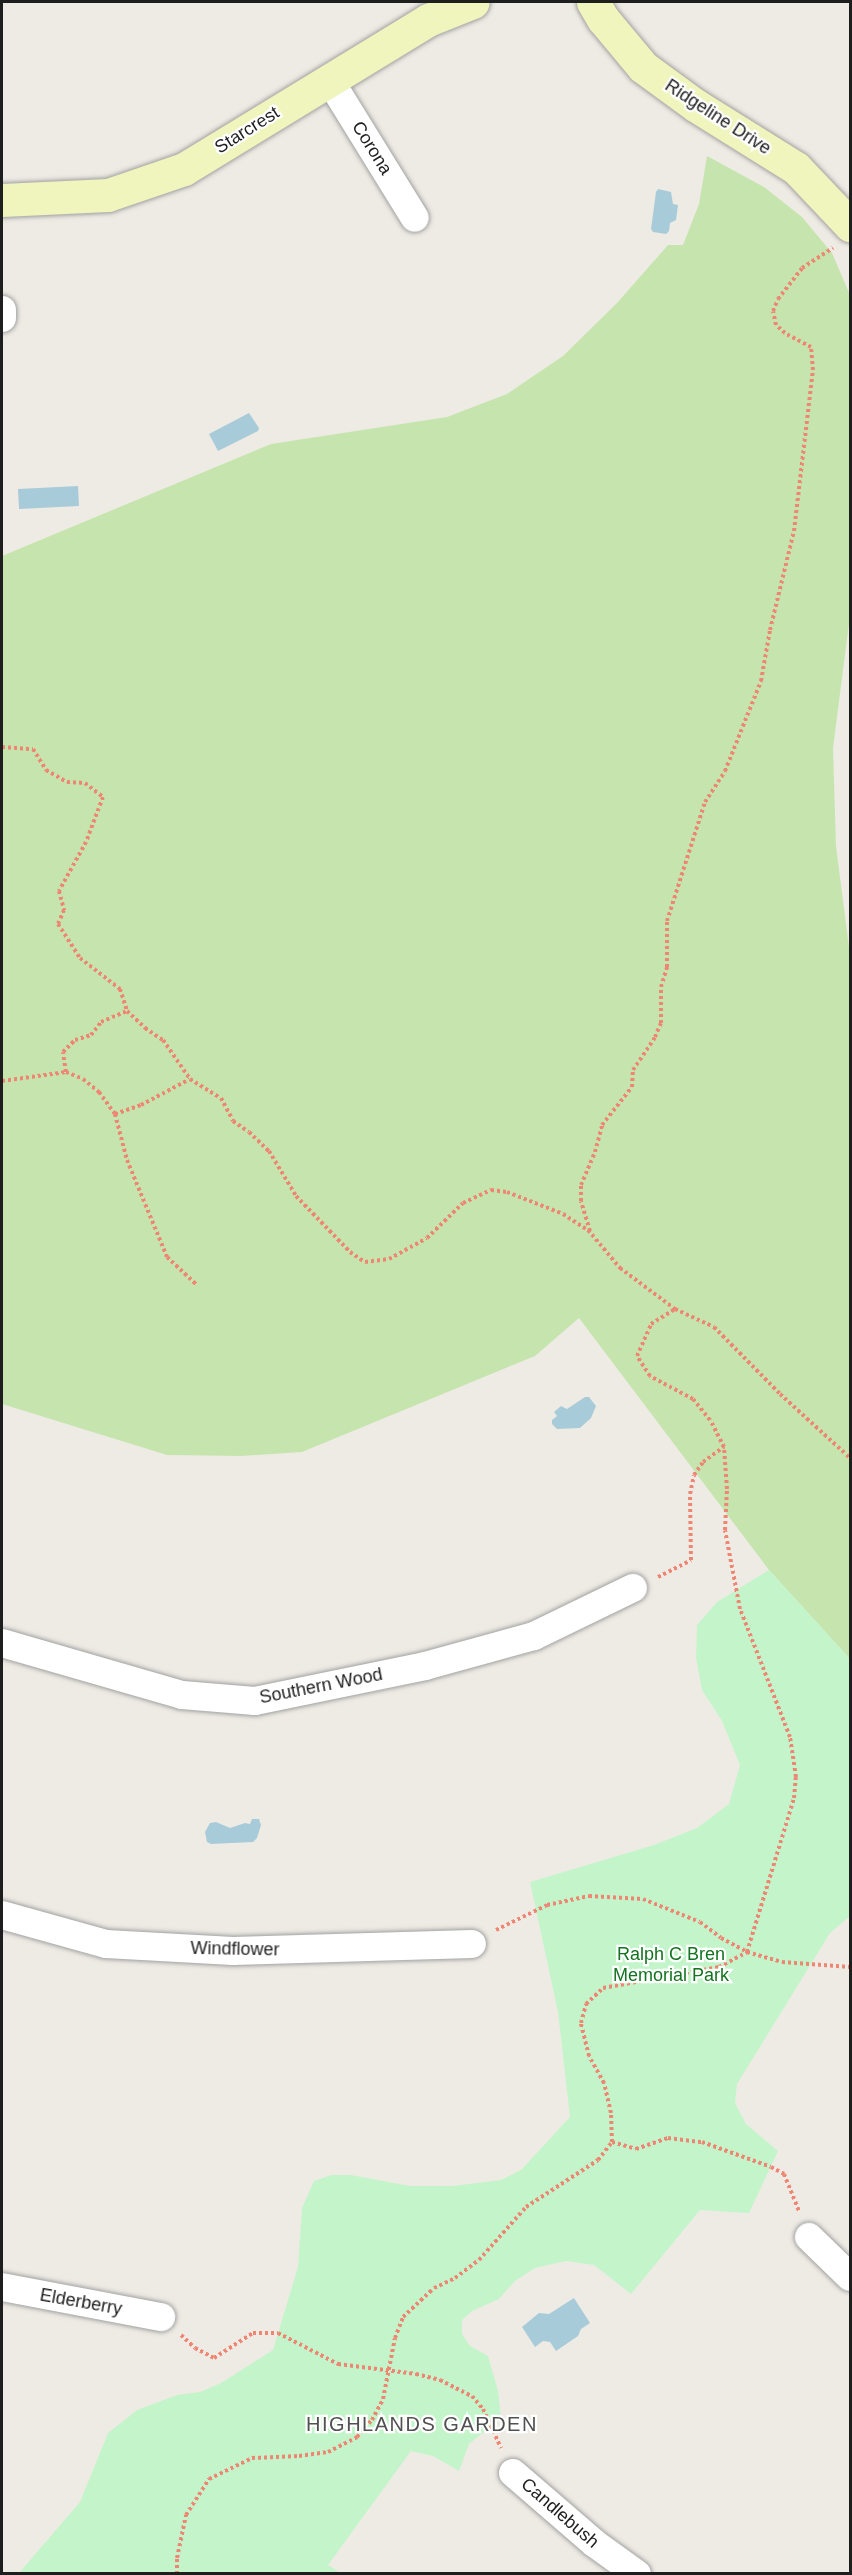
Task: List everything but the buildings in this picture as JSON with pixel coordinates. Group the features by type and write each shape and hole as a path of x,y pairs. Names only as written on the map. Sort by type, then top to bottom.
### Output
{"street":[{"name":"Starcrest","path":"2,208 108,195 184,169 429,20 473,2"},
{"name":"Ridgeline Drive","path":"592,2 603,20 643,68 695,105 796,168 842,236"},
{"name":"Corona","path":"329,79 415,218"},
{"path":"2,310 2,318"},
{"name":"Southern Wood","path":"2,1643 182,1695 255,1701 425,1666 534,1636 633,1588"},
{"name":"Windflower","path":"2,1915 106,1944 233,1951 472,1944"},
{"path":"809,2236 850,2277"},
{"name":"Elderberry","path":"2,2287 161,2316"},
{"name":"Candlebush","path":"513,2473 594,2543 637,2574"}],"path":[{"path":"590,1233 589,1222 581,1201 581,1185 595,1152 602,1125 632,1087 633,1070 655,1037 661,1023 662,987 667,967 667,921 705,802 725,771 761,681 770,630 794,531 813,370 811,347 785,333 776,325 773,310 778,298 802,268 842,236"},
{"path":"2,747 33,749 46,770 67,782 85,783 103,797 86,842 59,891 64,910 58,924 80,958 120,989 127,1011 145,1028 163,1040 190,1079 221,1098 233,1121 269,1151 296,1197 350,1252 364,1262 389,1259 427,1238 463,1203 491,1190 507,1192 563,1214 590,1233 620,1268 675,1309 714,1327 780,1394 850,1458"},
{"path":"66,1072 63,1052 75,1040 91,1035 99,1028 101,1022 127,1011"},
{"path":"2,1081 66,1072 83,1079 99,1092 115,1114 128,1160 167,1257 198,1286"},
{"path":"115,1114 141,1105 190,1079"},
{"path":"177,2574 177,2558 186,2515 209,2479 252,2458 328,2452 357,2437 372,2420 383,2399 395,2338 403,2318 434,2288 455,2278 479,2260 526,2207 598,2160 612,2142 611,2113 604,2083 589,2056 581,2023 586,2004 603,1988 719,1967 747,1952 794,1798 796,1777 790,1737 740,1609 725,1530 727,1489 723,1447 710,1420 693,1399 650,1376 637,1356 651,1324 675,1309"},
{"path":"633,1588 691,1560 690,1494 694,1475 703,1462 723,1447"},
{"path":"472,1944 513,1919 547,1905 589,1896 643,1899 700,1922 720,1938 747,1952 782,1962 850,1967"},
{"path":"612,2142 636,2149 668,2138 702,2142 771,2167 784,2174 809,2236"},
{"path":"161,2316 195,2348 214,2358 253,2333 278,2333 338,2364 389,2370 440,2380 472,2396 483,2409 513,2473"}],"green space":[{"path":"707,156 764,187 802,217 832,253 850,295 850,616 833,748 836,846 850,955 850,1659 769,1570 579,1318 535,1356 302,1452 241,1456 167,1455 2,1404 2,556 271,444 447,417 507,394 563,356 617,303 668,245 683,245 699,204"},
{"name":"Ralph C Bren Memorial Park","path":"769,1570 850,1659 850,1910 849,1917 830,1933 737,2084 735,2103 746,2124 778,2151 749,2213 700,2210 631,2294 594,2265 566,2261 535,2268 515,2281 499,2299 472,2311 462,2320 462,2334 470,2346 488,2356 498,2391 501,2418 469,2444 459,2471 433,2456 411,2451 328,2565 341,2573 19,2573 80,2502 108,2433 137,2410 177,2395 200,2392 221,2383 273,2350 298,2267 302,2208 314,2181 331,2175 351,2175 410,2186 452,2186 501,2180 521,2170 570,2117 558,2012 530,1882 654,1845 697,1828 729,1804 740,1765 722,1721 702,1690 696,1658 697,1625 717,1602"}],"water":[{"path":"658,189 671,192 673,204 678,205 676,220 670,223 666,234 653,232 651,229"},
{"path":"249,413 259,428 258,431 218,451 209,434"},
{"path":"78,486 79,506 19,509 18,489"},
{"path":"585,1397 589,1397 596,1406 591,1418 580,1428 557,1429 552,1424 552,1420 557,1416 554,1412 561,1406 567,1409"},
{"path":"252,1819 259,1819 261,1825 257,1838 253,1842 211,1844 207,1842 205,1832 210,1823 216,1822 230,1828 245,1823 250,1824"},
{"path":"574,2298 590,2323 581,2329 578,2336 556,2351 550,2342 543,2341 535,2347 522,2327 539,2313 549,2314"}],"district":[{"name":"HIGHLANDS GARDEN","path":"422,2424"}]}
